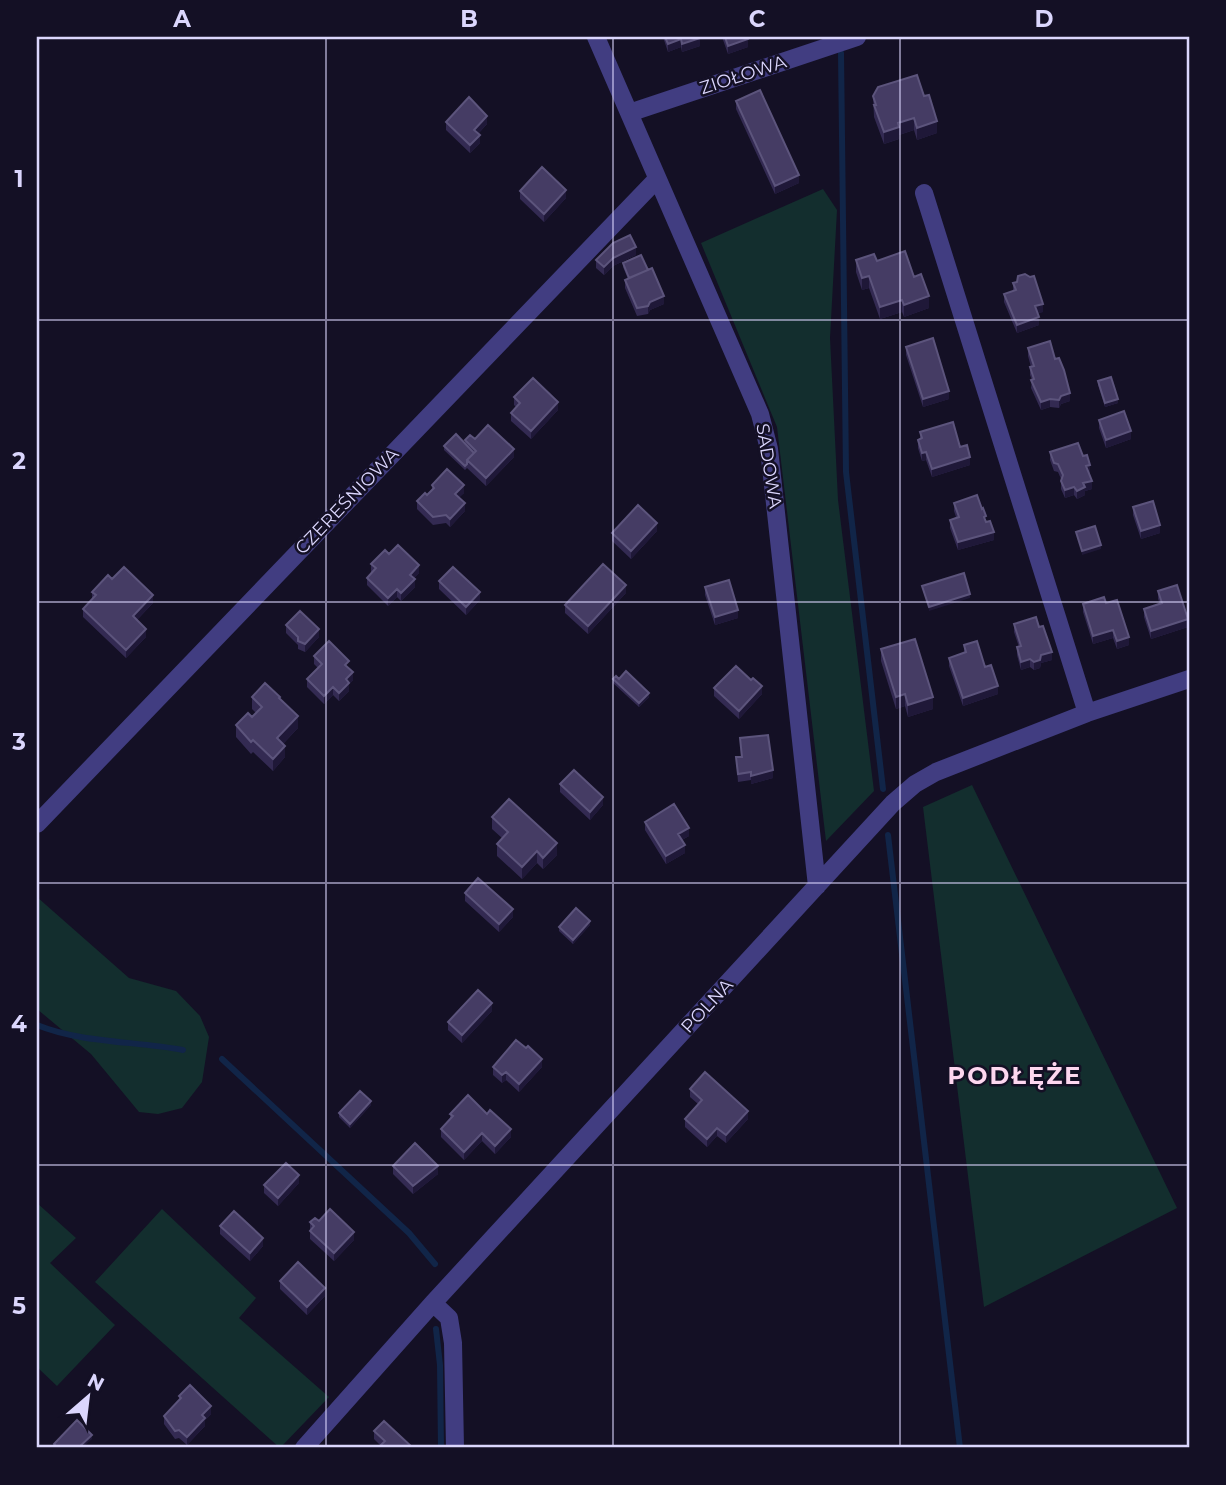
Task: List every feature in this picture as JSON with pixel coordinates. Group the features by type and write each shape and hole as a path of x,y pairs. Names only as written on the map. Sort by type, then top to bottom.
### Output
{"street":[{"name":"SADOWA","path":"596,37 761,414 769,449 817,886"},
{"name":"ZIOŁOWA","path":"629,113 857,37"},
{"name":"CZEREŚNIOWA","path":"37,824 657,179"},
{"path":"924,193 1087,713"},
{"name":"POLNA","path":"304,1448 433,1303 893,803 915,784 945,768 1087,713 1189,679"},
{"path":"433,1303 449,1318 453,1343 455,1448"}],"green space":[{"path":"823,189 837,210 830,338 838,500 874,791 826,841 777,427 701,243"},
{"path":"972,785 1177,1208 984,1307 923,807"},
{"path":"37,897 129,978 176,991 200,1016 209,1037 202,1082 182,1108 158,1114 139,1112 91,1054 37,1009"},
{"path":"37,1203 76,1238 50,1263 115,1325 57,1386 37,1367"},
{"path":"162,1209 256,1298 239,1318 329,1397 280,1448 95,1282"}],"building":[{"path":"665,37 700,38 682,44 681,39 668,44"},
{"path":"725,37 747,37 748,39 728,46"},
{"path":"917,75 924,96 929,95 937,121 917,128 914,118 898,123 899,127 884,132 874,105 873,96 878,87"},
{"path":"760,90 799,175 775,186 736,101"},
{"path":"469,97 487,116 474,130 480,135 470,145 446,122"},
{"path":"542,167 566,190 544,214 520,191"},
{"path":"630,235 636,247 613,258 604,267 596,260 613,243"},
{"path":"905,251 914,277 921,274 929,296 904,305 902,300 880,307 869,276 862,278 856,260 874,254 877,261"},
{"path":"641,255 648,270 629,278 623,263"},
{"path":"652,268 664,296 650,302 648,306 637,308 625,280"},
{"path":"1018,276 1034,276 1043,304 1035,306 1039,317 1017,325 1004,294 1016,290 1013,283 1017,282"},
{"path":"933,338 949,391 923,399 906,347"},
{"path":"1050,341 1055,359 1059,358 1064,370 1070,393 1061,396 1059,400 1041,402 1031,380 1034,379 1030,367 1034,366 1028,348"},
{"path":"1111,377 1118,399 1105,403 1098,381"},
{"path":"533,378 558,402 531,431 511,413 520,403 514,397"},
{"path":"1124,411 1131,431 1106,440 1099,420"},
{"path":"953,422 960,447 967,445 970,457 932,469 926,452 922,453 918,440 922,438 920,432"},
{"path":"488,425 514,449 486,478 467,460 476,451 465,440 470,435 475,439"},
{"path":"456,434 474,453 465,466 444,446"},
{"path":"1078,443 1083,456 1087,455 1090,465 1086,466 1092,481 1083,483 1085,487 1077,491 1074,487 1065,490 1061,481 1063,475 1050,452"},
{"path":"447,469 464,485 455,494 465,503 450,519 446,515 433,517 417,501 434,488 432,485"},
{"path":"977,495 986,522 990,521 994,532 958,542 950,520 959,517 954,503"},
{"path":"1153,501 1160,525 1141,531 1133,507"},
{"path":"638,505 657,523 631,551 612,533"},
{"path":"1095,526 1101,545 1082,551 1076,532"},
{"path":"398,545 419,565 410,575 415,579 401,593 397,589 388,598 367,578 376,568 371,564 385,550 389,554"},
{"path":"603,564 626,585 588,626 565,605"},
{"path":"124,567 153,595 133,616 146,629 126,650 83,609 96,595 92,592 108,575 112,579"},
{"path":"453,567 480,592 466,607 439,581"},
{"path":"964,573 970,594 929,607 922,586"},
{"path":"729,580 738,610 715,617 705,587"},
{"path":"1177,585 1188,619 1151,631 1144,609 1162,603 1158,591"},
{"path":"1104,597 1106,603 1117,600 1129,637 1117,641 1113,630 1093,636 1083,604"},
{"path":"300,611 319,629 305,644 298,641 298,637 286,625"},
{"path":"1036,617 1039,627 1043,626 1052,652 1041,655 1040,660 1034,662 1030,659 1021,662 1017,647 1021,646 1014,624"},
{"path":"915,639 933,697 908,705 905,694 896,697 881,649"},
{"path":"329,641 349,661 345,665 353,672 346,679 349,683 339,693 333,687 324,696 307,679 322,664 314,656"},
{"path":"977,641 985,667 991,665 998,686 963,698 949,658 966,652 964,645"},
{"path":"736,666 762,686 739,711 714,688"},
{"path":"626,671 649,693 639,703 613,679 616,676 619,679"},
{"path":"265,683 298,716 277,738 285,746 273,759 253,740 251,742 236,725 248,713 252,717 262,707 252,697"},
{"path":"768,735 773,770 751,776 751,772 738,774 736,757 742,757 740,738"},
{"path":"574,770 603,797 590,812 560,784"},
{"path":"509,799 557,843 543,858 537,851 522,867 497,844 508,832 492,817"},
{"path":"674,804 689,828 678,834 685,845 666,856 645,822"},
{"path":"478,878 513,909 499,924 465,893"},
{"path":"576,908 590,921 573,940 559,927"},
{"path":"478,990 492,1003 462,1035 448,1022"},
{"path":"516,1040 526,1048 528,1046 542,1059 519,1084 506,1072 502,1075 493,1067"},
{"path":"705,1072 748,1111 726,1135 717,1128 707,1139 685,1119 702,1100 690,1089"},
{"path":"360,1091 371,1101 350,1124 339,1113"},
{"path":"468,1095 487,1114 490,1110 511,1129 495,1146 482,1133 464,1152 441,1129 453,1116 450,1114"},
{"path":"415,1143 438,1166 413,1186 393,1166"},
{"path":"286,1163 299,1175 278,1198 264,1185"},
{"path":"330,1209 354,1232 334,1253 310,1231 314,1226 310,1222 315,1218 319,1221"},
{"path":"234,1211 263,1238 250,1253 220,1226"},
{"path":"298,1262 325,1288 307,1307 280,1281"},
{"path":"190,1385 211,1406 202,1415 205,1418 187,1437 179,1430 175,1431 164,1416"},
{"path":"77,1420 92,1435 78,1448 58,1448 54,1444"},
{"path":"384,1421 413,1448 378,1448 385,1441 374,1431"}],"waterway":[{"path":"841,53 846,472 883,789"},
{"path":"888,835 960,1448"},
{"path":"37,1025 72,1035 183,1050"},
{"path":"222,1059 409,1233 435,1264"},
{"path":"436,1329 440,1365 441,1448"}],"district":[{"name":"PODŁĘŻE","path":"1015,1075"}]}
